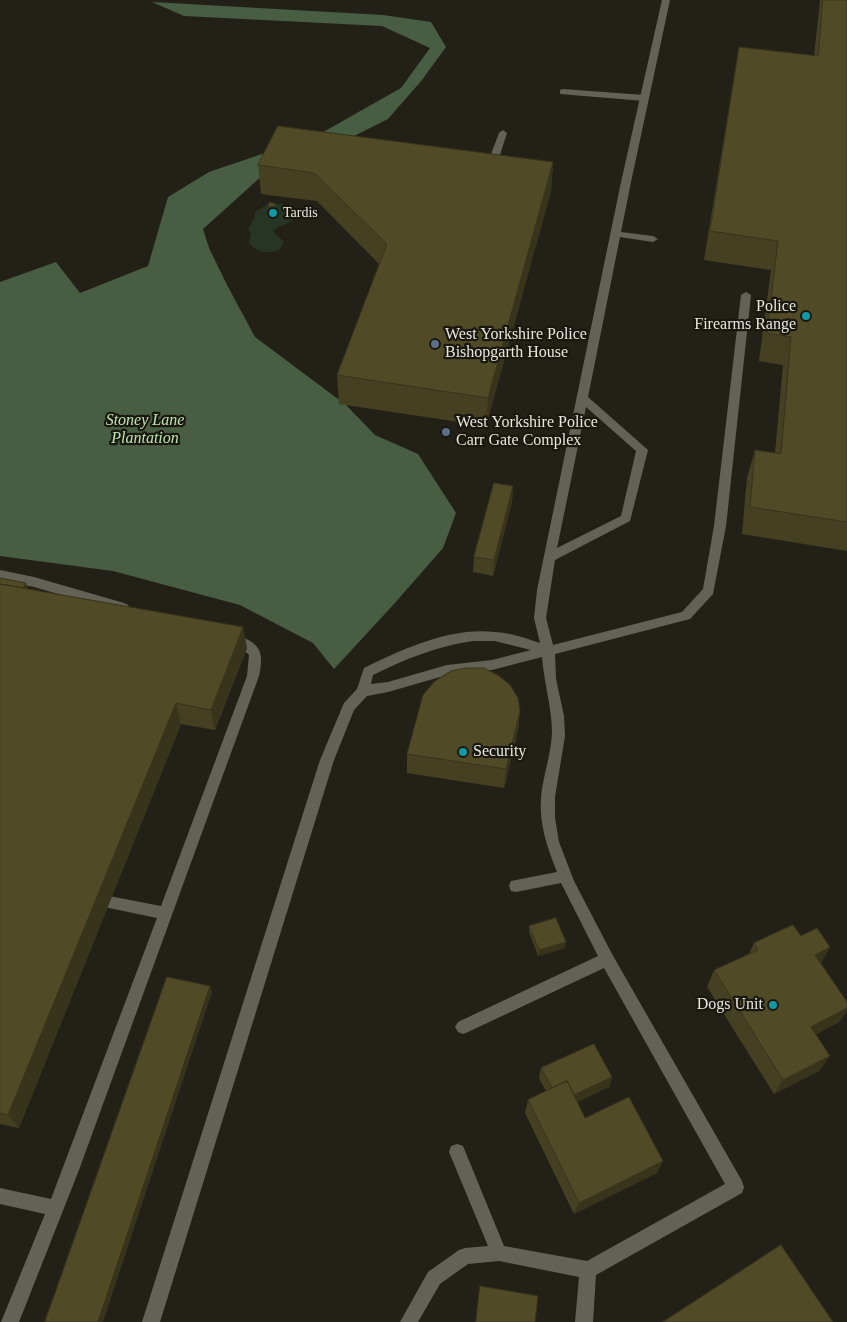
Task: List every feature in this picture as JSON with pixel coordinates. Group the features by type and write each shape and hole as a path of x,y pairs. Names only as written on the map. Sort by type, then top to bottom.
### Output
{"street":[{"path":"409,1322 434,1278 465,1256 499,1253 588,1270 736,1187 607,960 566,876 552,842 548,818 548,797 558,726 550,679 548,650 540,618 543,590 581,397 666,0"},
{"path":"563,92 644,98"},
{"path":"486,182 503,133"},
{"path":"616,234 653,239"},
{"path":"363,691 388,687 447,670 492,665 548,650 634,631 686,616 709,591 720,526 746,295"},
{"path":"550,557 626,518 642,450 581,397"},
{"path":"0,575 34,582 140,612"},
{"path":"10,1322 56,1208 166,913 257,661 256,654 245,642 216,634"},
{"path":"151,1322 328,760 349,707 363,691 368,672 402,654 466,638 490,636 548,650"},
{"path":"516,886 566,876"},
{"path":"109,902 166,913"},
{"path":"463,1027 607,960"},
{"path":"457,1152 499,1253"},
{"path":"0,1196 56,1208"},
{"path":"584,1322 588,1270"}],"green space":[{"name":"Stoney Lane Plantation","path":"152,2 383,15 431,22 446,47 422,80 388,119 330,148 284,156 203,229 209,248 255,337 346,405 375,435 418,454 456,513 443,548 334,669 313,643 240,605 113,571 0,556 0,282 56,262 80,293 148,266 168,197 209,172 318,135 401,88 430,48 382,26 184,16"},
{"path":"268,204 283,204 293,208 294,213 288,223 273,231 284,242 279,250 271,252 259,251 249,243 251,233 248,229 255,217 255,212"}],"building":[{"name":"Police Firearms Range","path":"823,0 847,0 847,522 750,507 755,450 781,454 791,337 767,333 778,241 710,231 739,47 818,56"},
{"name":"West Yorkshire Police Bishopgarth House","path":"278,126 553,162 488,398 337,375 387,244 314,173 258,165"},
{"path":"270,202 276,204 274,207 268,206"},
{"path":"494,483 513,486 494,560 474,557"},
{"path":"0,578 26,583 23,588 0,584"},
{"path":"0,584 243,627 211,710 176,703 8,1115 0,1113"},
{"name":"Security","path":"467,668 484,668 499,676 510,685 518,698 520,711 506,769 407,754 423,695 435,681 451,671"},
{"path":"556,918 566,942 539,950 529,926"},
{"name":"Dogs Unit","path":"793,925 801,936 817,928 830,947 815,955 847,1002 847,1008 811,1027 830,1056 783,1080 714,970 758,950 754,943"},
{"path":"167,977 210,986 98,1322 45,1322"},
{"path":"594,1044 612,1077 574,1095 567,1081 552,1088 541,1068"},
{"path":"567,1081 585,1118 629,1097 663,1161 579,1203 528,1100"},
{"path":"781,1245 833,1322 663,1322"},
{"path":"480,1286 538,1296 535,1322 476,1322"}],"place":[{"name":"Tardis","path":"273,213"},
{"name":"Police Firearms Range","path":"806,316"},
{"name":"West Yorkshire Police Bishopgarth House","path":"435,344"},
{"name":"West Yorkshire Police Carr Gate Complex","path":"446,432"},
{"name":"Security","path":"463,752"},
{"name":"Dogs Unit","path":"773,1005"}]}
